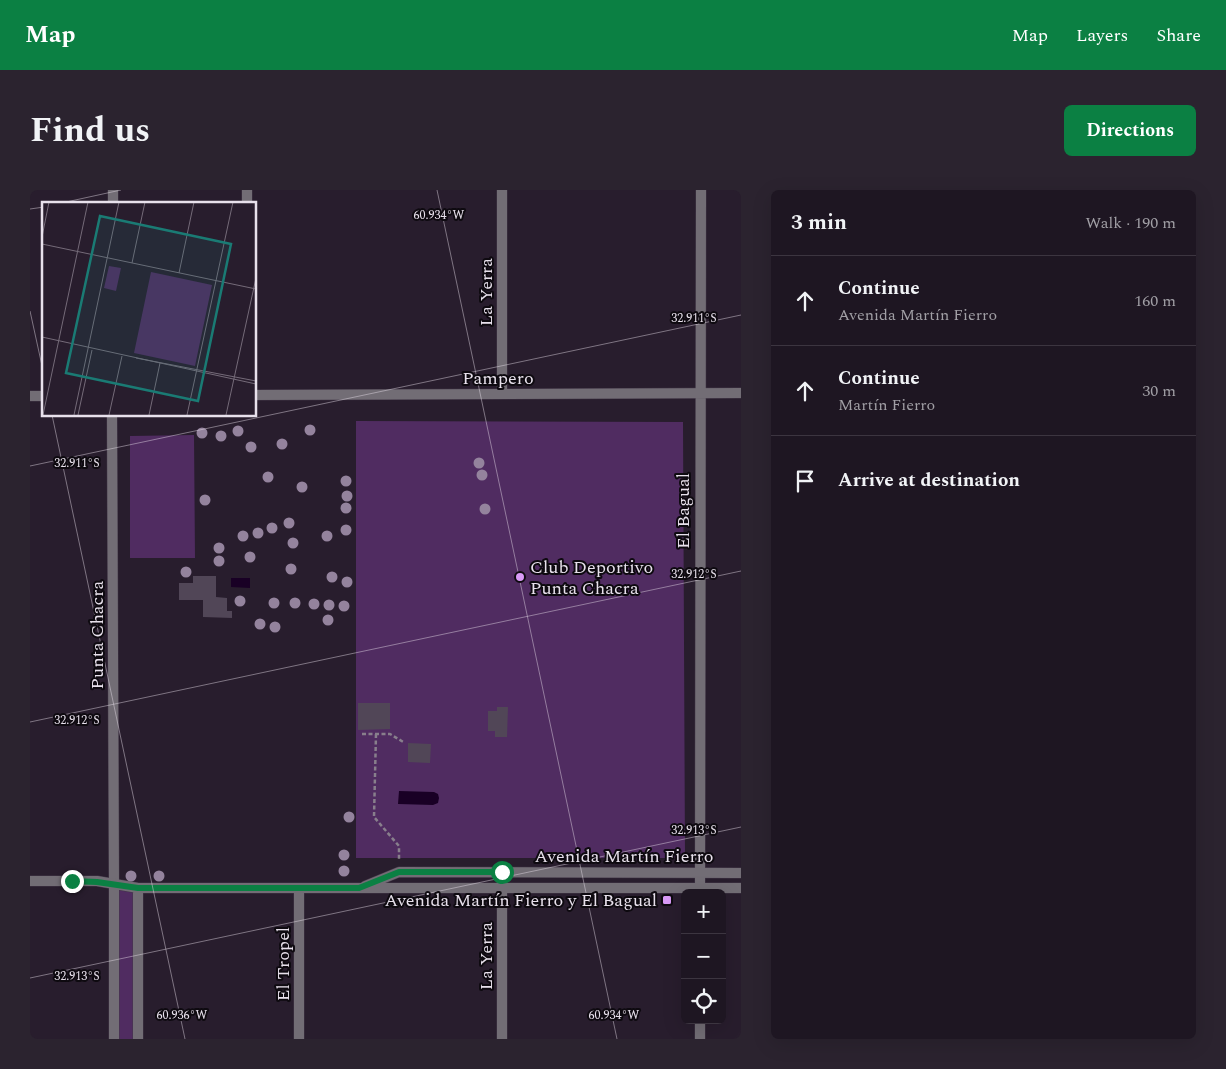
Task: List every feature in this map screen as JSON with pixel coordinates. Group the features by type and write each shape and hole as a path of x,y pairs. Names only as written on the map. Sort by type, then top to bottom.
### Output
{"street":[{"name":"La Yerra","path":"502,190 502,394"},
{"name":"El Bagual","path":"700,889 699,394 701,190"},
{"name":"Pampero","path":"256,395 741,394"},
{"name":"Punta Chacra","path":"112,416 114,1039"},
{"name":"Avenida Martín Fierro","path":"359,888 399,872 741,873"},
{"name":"La Yerra","path":"502,872 502,1039"},
{"name":"Avenida Martín Fierro","path":"30,881 97,882 138,888 681,890"},
{"path":"138,888 138,1039"},
{"name":"Avenida Martín Fierro","path":"720,889 741,888"},
{"name":"El Tropel","path":"299,889 299,1039"},
{"path":"700,1024 700,1039"}],"path":[{"path":"362,734 390,734 405,743"},
{"path":"376,734 374,817 399,846 399,858"}],"shaded area":[{"name":"Club Deportivo Punta Chacra","path":"356,421 683,422 685,858 356,858"},
{"path":"194,435 195,558 130,558 130,436"},
{"path":"231,578 250,578 250,588 231,587"},
{"path":"399,791 434,792 438,794 438,803 433,805 398,804"},
{"path":"114,885 138,888 138,1039 114,1039"}],"building":[{"path":"193,576 216,576 216,597 227,598 227,611 232,611 232,618 203,617 203,600 179,600 179,583 193,583"},
{"path":"358,703 390,703 390,729 358,730"},
{"path":"497,707 508,707 507,737 495,737 495,731 488,731 488,711 497,711"},
{"path":"408,743 431,744 430,763 408,762"}],"place":[{"name":"Club Deportivo Punta Chacra","path":"520,577"},
{"name":"Avenida Martín Fierro y El Bagual","path":"667,900"}],"route":[{"path":"72,881 97,882 138,888 359,888 399,872 502,872"}]}
